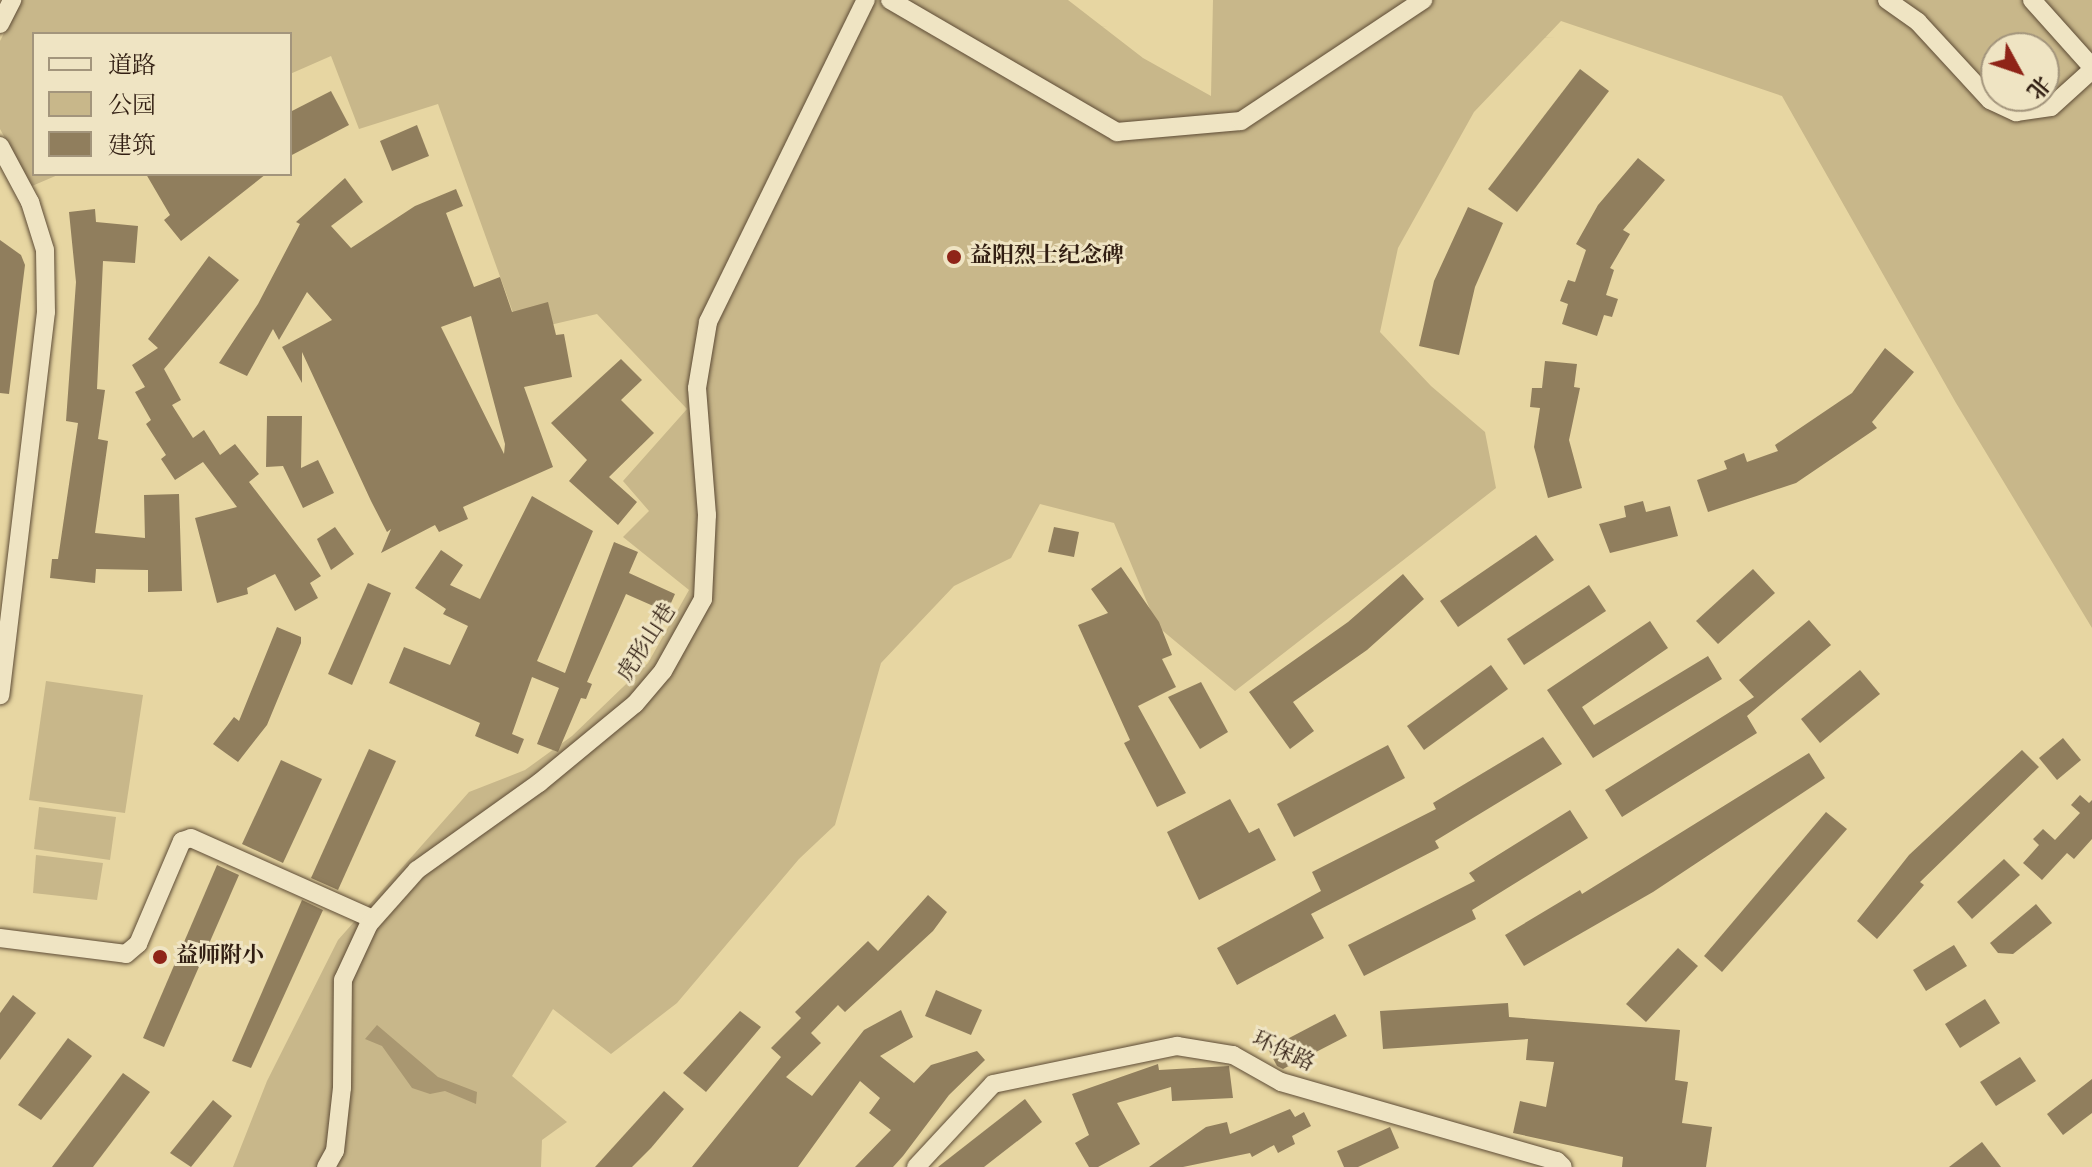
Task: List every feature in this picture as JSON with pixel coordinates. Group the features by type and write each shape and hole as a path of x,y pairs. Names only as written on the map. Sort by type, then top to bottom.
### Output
{"street":[{"path":"0,24 12,0"},
{"name":"虎形山巷","path":"326,1167 335,1151 342,1088 343,980 373,919 417,870 539,783 635,704 663,671 703,599 707,515 697,388 708,322 866,0"},
{"path":"890,0 1117,132 1241,121 1423,0"},
{"path":"1887,0 1918,22 1990,100 2016,112 2051,107 2092,69 2032,0"},
{"path":"0,146 30,202 45,250 46,312 0,695"},
{"path":"0,938 126,954 138,944 182,841 191,838 373,919"},
{"name":"环保路","path":"916,1167 993,1084 1177,1046 1233,1055 1281,1082 1557,1161 1563,1167"}],"green space":[{"path":"21,0 1068,0 1143,58 1211,96 1213,0 2092,0 2092,628 1956,403 1782,96 1561,21 1474,112 1398,248 1380,332 1431,386 1485,432 1496,488 1235,691 1157,626 1114,523 1040,504 1011,558 954,586 881,663 835,825 799,859 677,1003 611,1054 553,1009 512,1076 567,1122 542,1140 541,1167 233,1167 267,1081 338,940 469,792 525,770 572,736 648,663 689,590 623,537 649,511 623,481 687,409 597,314 520,332 438,104 359,129 331,56 292,73 292,32 32,32 32,176 55,176 32,186 0,129 0,41"},
{"path":"46,681 143,695 125,813 29,800"},
{"path":"39,807 116,817 110,860 34,849"},
{"path":"36,855 103,863 97,900 33,893"}],"shaded area":[{"path":"377,1025 438,1077 477,1092 476,1104 445,1091 430,1094 412,1088 382,1046 365,1039"}],"building":[{"path":"1580,69 1609,91 1517,212 1488,189"},
{"path":"331,91 349,125 292,155 292,111"},
{"path":"417,125 429,156 392,171 380,141"},
{"path":"1638,158 1665,180 1623,230 1630,234 1610,268 1614,270 1606,295 1618,299 1612,317 1604,315 1597,336 1562,324 1568,304 1560,301 1568,280 1575,282 1586,250 1576,244 1598,205"},
{"path":"147,176 263,176 181,241 164,220 170,215"},
{"path":"345,178 363,202 331,226 351,248 415,206 456,189 463,206 446,213 474,287 500,277 512,312 548,302 556,335 564,334 572,377 524,387 553,467 463,507 468,519 439,532 435,525 381,553 391,529 387,532 371,501 302,352 302,383 282,347 332,320 307,292 279,340 273,329 247,376 219,363 258,304 300,224 296,222","holes":["471,316 505,444 504,454 441,327"]},
{"path":"1468,207 1503,223 1475,287 1459,355 1419,346 1434,281"},
{"path":"95,209 96,222 138,226 135,263 103,261 97,389 105,390 98,439 108,441 95,533 145,538 144,495 179,494 182,591 148,592 148,570 96,569 95,583 50,578 52,559 58,559 78,423 66,421 76,282 69,212"},
{"path":"0,240 21,255 25,265 9,394 0,393"},
{"path":"209,256 239,280 164,369 181,400 172,405 193,438 204,430 220,455 235,444 259,474 249,482 321,576 310,583 318,598 295,611 275,574 247,588 248,594 217,603 195,518 237,507 203,462 175,480 161,459 166,455 146,424 151,420 135,392 145,387 132,365 158,348 148,339"},
{"path":"1885,348 1914,372 1872,422 1877,428 1796,483 1708,512 1697,480 1727,469 1724,461 1744,453 1747,462 1778,451 1775,445 1852,393"},
{"path":"621,359 642,380 621,400 654,433 609,477 637,502 618,525 569,481 587,460 551,423"},
{"path":"1545,361 1577,364 1574,387 1580,388 1569,440 1582,488 1548,498 1534,447 1540,408 1530,407 1532,388 1542,388"},
{"path":"267,416 302,416 301,468 318,460 334,493 303,508 283,466 266,467"},
{"path":"532,496 593,531 537,661 565,673 614,542 638,552 629,573 675,594 667,612 626,594 587,682 592,684 586,699 581,698 558,752 537,744 559,688 532,677 512,734 524,739 518,754 475,736 480,723 389,683 404,647 450,665 468,626 443,614 446,609 415,588 441,550 463,565 450,585 480,599"},
{"path":"1643,501 1646,512 1670,506 1678,536 1610,553 1599,524 1626,517 1624,506"},
{"path":"335,527 354,554 331,570 317,539"},
{"path":"1054,527 1079,532 1074,557 1048,552"},
{"path":"1536,535 1554,560 1458,627 1440,601"},
{"path":"1121,567 1159,622 1172,655 1162,659 1176,687 1138,706 1186,793 1157,807 1124,743 1130,740 1078,625 1108,613 1091,589"},
{"path":"1753,569 1775,593 1718,644 1696,621"},
{"path":"1403,574 1424,599 1367,650 1293,702 1314,731 1290,749 1249,692 1348,622"},
{"path":"368,583 391,593 352,685 328,674"},
{"path":"1589,585 1606,611 1524,665 1507,639"},
{"path":"1809,620 1831,645 1747,716 1757,733 1622,817 1605,790 1754,697 1739,680"},
{"path":"1650,621 1668,648 1582,707 1594,725 1708,656 1722,679 1593,758 1547,690"},
{"path":"277,627 301,637 301,643 267,725 238,762 213,744 234,717 239,721"},
{"path":"1491,665 1508,689 1424,750 1407,726"},
{"path":"1860,670 1880,694 1820,743 1801,719"},
{"path":"1201,682 1228,732 1200,749 1168,697"},
{"path":"1543,737 1562,764 1435,841 1439,848 1311,914 1324,938 1237,985 1217,948 1321,891 1312,872 1436,809 1433,803"},
{"path":"2063,738 2081,760 2057,780 2039,758"},
{"path":"1388,745 1405,778 1294,837 1277,804"},
{"path":"369,749 396,761 338,890 311,878"},
{"path":"2022,750 2039,767 1920,882 1924,885 1877,939 1857,921 1909,855"},
{"path":"1809,753 1825,778 1653,892 1524,966 1505,935 1580,890 1582,894"},
{"path":"281,760 322,779 283,863 242,844"},
{"path":"2080,795 2089,803 2092,800 2092,839 2074,859 2067,853 2042,880 2023,863 2039,845 2033,839 2043,829 2055,840 2080,813 2071,805"},
{"path":"1230,799 1249,833 1259,828 1276,860 1199,900 1167,832"},
{"path":"1570,810 1588,838 1472,910 1476,919 1364,976 1348,945 1475,881 1469,873"},
{"path":"1826,812 1847,829 1722,972 1704,956"},
{"path":"2004,859 2020,875 1972,919 1957,902"},
{"path":"217,865 239,875 164,1047 143,1038"},
{"path":"928,895 947,912 933,931 845,1012 838,1005 811,1033 821,1043 786,1077 812,1096 864,1030 901,1010 913,1037 880,1056 914,1083 931,1065 977,1051 985,1060 949,1095 903,1156 893,1167 855,1167 891,1130 869,1113 880,1098 860,1081 798,1167 692,1167 781,1057 771,1048 801,1018 795,1012 868,941 878,951"},
{"path":"302,900 323,910 251,1068 232,1061"},
{"path":"2036,904 2052,923 2013,954 1998,953 1990,943"},
{"path":"1954,945 1967,966 1926,991 1913,970"},
{"path":"1678,948 1698,966 1646,1022 1626,1004"},
{"path":"936,990 982,1010 971,1035 925,1016"},
{"path":"13,995 36,1013 0,1060 0,1013"},
{"path":"1985,999 2000,1023 1960,1048 1945,1024"},
{"path":"1508,1003 1509,1017 1680,1030 1675,1080 1688,1082 1682,1123 1712,1127 1706,1167 1622,1167 1623,1157 1513,1133 1520,1101 1546,1107 1554,1062 1526,1060 1528,1039 1383,1049 1380,1011"},
{"path":"740,1011 761,1027 706,1092 683,1073"},
{"path":"1335,1014 1347,1036 1283,1069 1277,1066 1268,1049"},
{"path":"68,1038 92,1056 41,1120 18,1105"},
{"path":"2020,1057 2036,1081 1996,1106 1980,1082"},
{"path":"1158,1064 1159,1070 1229,1066 1233,1098 1172,1101 1171,1087 1117,1103 1140,1144 1098,1167 1089,1167 1075,1143 1089,1135 1072,1094"},
{"path":"123,1073 150,1092 93,1167 52,1167"},
{"path":"2092,1079 2092,1113 2063,1135 2047,1114"},
{"path":"664,1091 684,1109 651,1148 632,1167 595,1167"},
{"path":"1025,1099 1042,1122 984,1167 938,1167"},
{"path":"213,1100 232,1116 191,1167 170,1153"},
{"path":"1290,1109 1295,1117 1304,1112 1311,1126 1292,1136 1295,1144 1278,1153 1274,1145 1252,1157 1250,1153 1183,1167 1149,1167 1206,1127 1227,1122 1230,1134"},
{"path":"1390,1127 1399,1148 1358,1167 1344,1167 1337,1151"},
{"path":"1982,1142 2001,1167 1949,1167"}],"place":[{"name":"益阳烈士纪念碑","path":"954,257"},
{"name":"益师附小","path":"160,957"}]}
